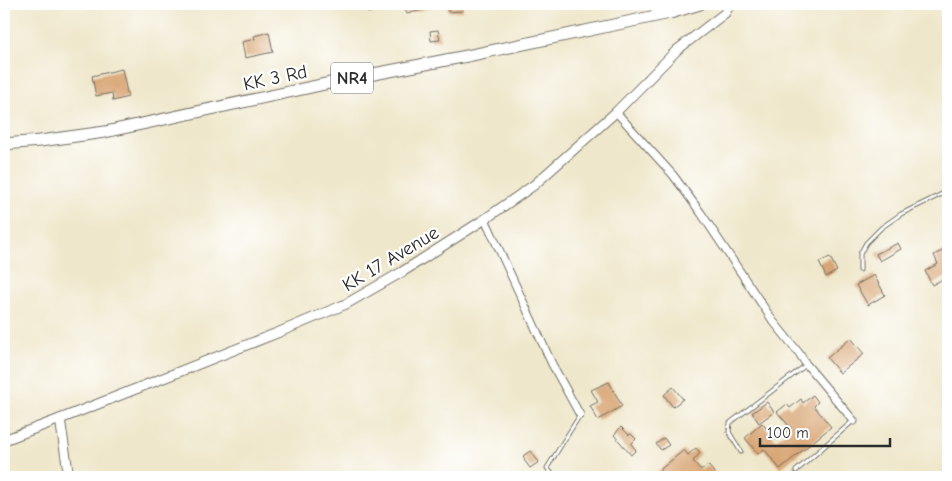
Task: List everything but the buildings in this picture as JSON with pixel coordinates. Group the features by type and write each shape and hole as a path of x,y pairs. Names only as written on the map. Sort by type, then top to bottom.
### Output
{"highway":[{"name":"KK 3 Rd","path":"4,144 105,132 348,79 467,56 700,4"}],"main road":[{"path":"652,4 670,12"}],"street":[{"name":"KK 17 Avenue","path":"4,440 346,304 402,272 485,220 534,185 616,112 677,50 724,12 730,4"},
{"path":"616,112 673,175 701,213 773,321 854,421"},
{"path":"485,220 552,364 580,414"},
{"path":"60,419 70,477"}],"lane":[{"path":"860,270 860,254 866,243 881,228 901,214 948,191"},
{"path":"741,452 729,432 730,423 806,364"},
{"path":"555,477 547,468 580,414"},
{"path":"796,471 854,421"}]}
